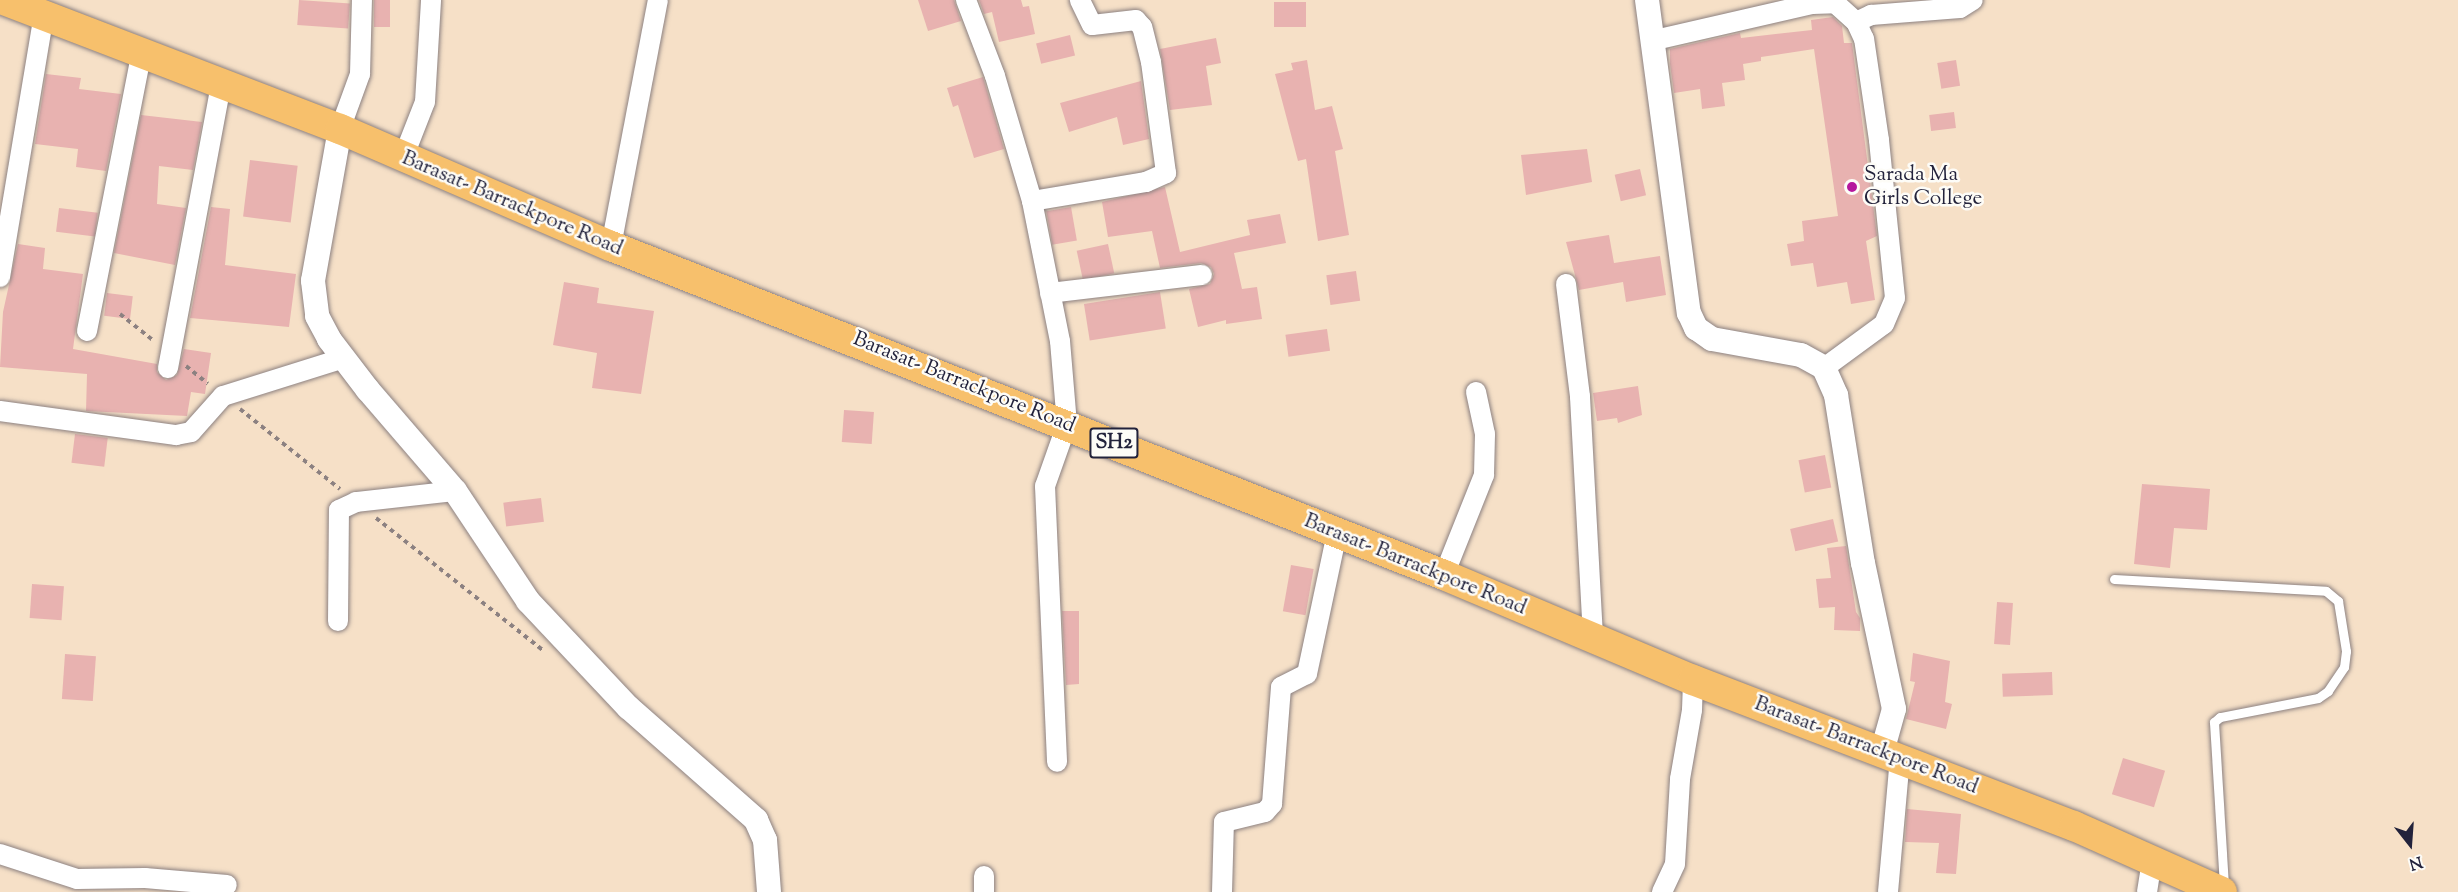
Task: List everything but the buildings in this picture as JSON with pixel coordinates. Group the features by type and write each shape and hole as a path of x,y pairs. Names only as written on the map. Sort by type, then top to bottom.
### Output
{"main road":[{"name":"Barasat- Barrackpore Road","path":"4,0 221,86 340,129 611,246 1067,424 1444,575 1593,640 1891,755 2223,892"}],"street":[{"path":"362,0 360,75 340,129 313,281 317,316 344,358 455,491 528,601 628,707 756,820 765,840 769,892"},
{"path":"403,158 425,102 431,0"},
{"path":"611,246 658,0"},
{"path":"966,0 995,76 1032,201 1060,341 1067,424 1045,486 1057,762"},
{"path":"1032,201 1146,182 1166,173 1151,62 1142,27 1136,20 1092,25 1080,0"},
{"path":"1647,0 1655,40 1681,263 1689,313 1696,328 1712,339 1801,355 1824,368 1836,395 1863,564 1894,709 1888,892"},
{"path":"1856,22 1871,15 1960,8 1973,0"},
{"path":"1655,40 1812,4 1835,3 1856,22 1864,39 1879,140 1895,297 1884,324 1824,368"},
{"path":"0,277 44,15"},
{"path":"87,331 141,55"},
{"path":"172,363 221,86"},
{"path":"1050,293 1202,275"},
{"path":"1566,284 1580,397 1593,640"},
{"path":"0,411 176,435 191,432 223,396 344,358"},
{"path":"1444,575 1484,475 1485,434 1476,392"},
{"path":"338,621 339,510 356,502 455,491"},
{"path":"1222,892 1224,822 1265,812 1272,804 1281,687 1307,674 1337,533"},
{"path":"1662,892 1675,864 1680,779 1692,710 1693,680"},
{"path":"0,854 77,879 145,885 226,885"},
{"path":"2147,892 2152,861"}],"lane":[{"path":"2114,579 2326,591 2338,601 2346,651 2344,667 2328,691 2318,698 2220,717 2214,722 2223,892"}],"path":[{"path":"120,314 158,344"},
{"path":"172,363 214,388"},
{"path":"232,403 344,492"},
{"path":"372,515 550,656"}],"place":[{"name":"Sarada Ma Girls College","path":"1852,187"}]}
